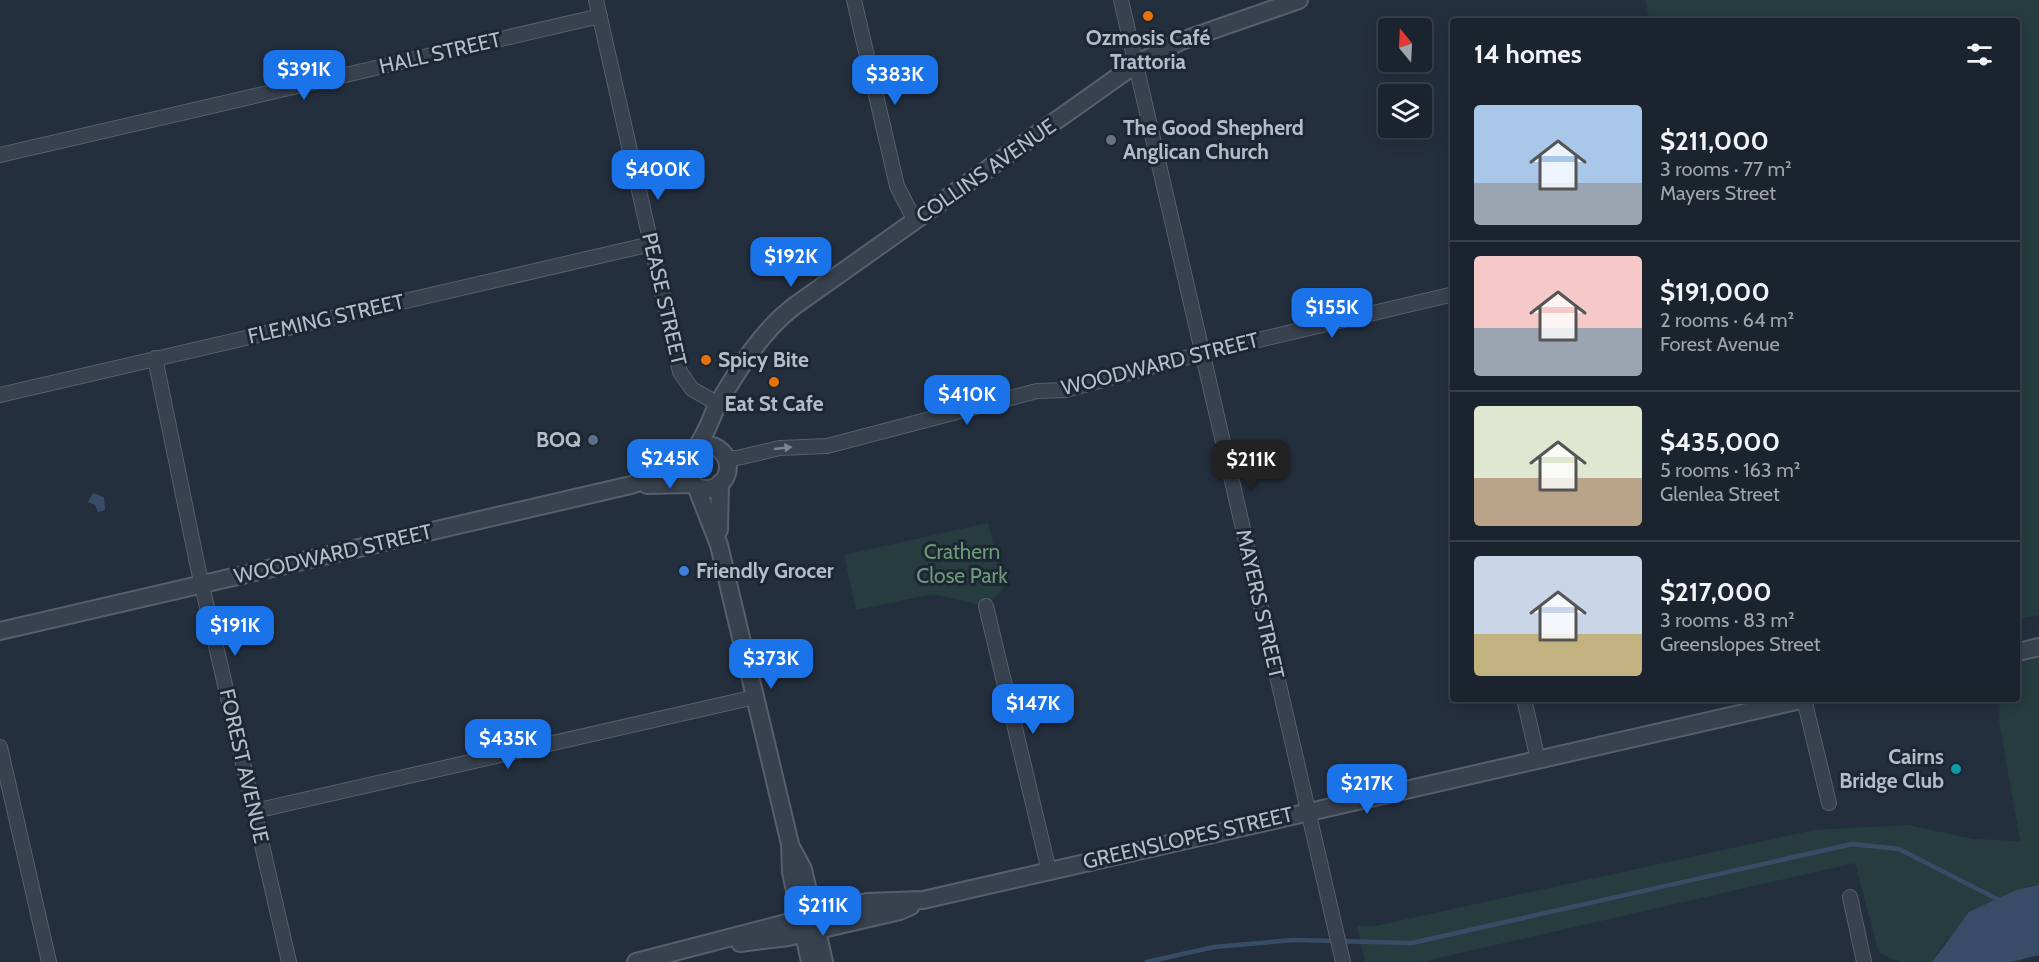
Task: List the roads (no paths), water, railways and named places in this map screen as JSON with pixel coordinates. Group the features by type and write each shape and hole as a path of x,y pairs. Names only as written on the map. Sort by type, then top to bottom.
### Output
{"street":[{"name":"PEASE STREET","path":"596,0 680,372 692,389 718,404"},
{"path":"854,0 897,186 915,221"},
{"name":"MAYERS STREET","path":"1121,0 1341,957"},
{"name":"COLLINS AVENUE","path":"691,453 705,436 718,404 760,338 775,322 1136,64 1181,41 1299,0"},
{"name":"HALL STREET","path":"0,155 600,16"},
{"name":"FLEMING STREET","path":"0,395 651,244"},
{"name":"WOODWARD STREET","path":"724,455 737,458 780,448 827,446 1037,391 1066,390 1203,353 1450,295"},
{"name":"FOREST AVENUE","path":"155,358 202,584 289,962"},
{"path":"718,404 718,429 727,471 720,483 719,545"},
{"path":"724,455 710,446 691,453 685,472 694,485 719,545 790,844 803,868 810,924 810,962"},
{"name":"WOODWARD STREET","path":"0,631 631,485 662,475 691,453"},
{"path":"694,485 706,489 720,483"},
{"name":"WOODWARD STREET","path":"631,485 694,485"},
{"path":"986,606 1049,871"},
{"path":"2020,652 2039,647"},
{"path":"255,811 755,697"},
{"path":"1525,702 1538,760"},
{"name":"GREENSLOPES STREET","path":"636,962 810,924 900,911 923,900 1308,810 1792,702"},
{"path":"1806,702 1829,803"},
{"path":"0,747 49,962"},
{"path":"1850,897 1864,962"},
{"path":"810,924 824,962"}],"water":[{"path":"93,493 104,497 105,510 98,512 95,505 88,502"},
{"path":"2039,885 2039,955 2011,962 1932,962 1969,912 2016,890"}],"waterway":[{"path":"1147,962 1214,947 1294,940 1412,943 1852,844 1899,849 1997,899"}],"place":[{"name":"Ozmosis Café Trattoria","path":"1148,16"},
{"name":"The Good Shepherd Anglican Church","path":"1111,140"},
{"name":"Spicy Bite","path":"706,360"},
{"name":"Eat St Cafe","path":"774,382"},
{"name":"BOQ","path":"593,440"},
{"name":"Friendly Grocer","path":"684,571"},
{"name":"Cairns Bridge Club","path":"1956,769"}],"park label":[{"name":"Crathern Close Park","path":"962,564"}]}
